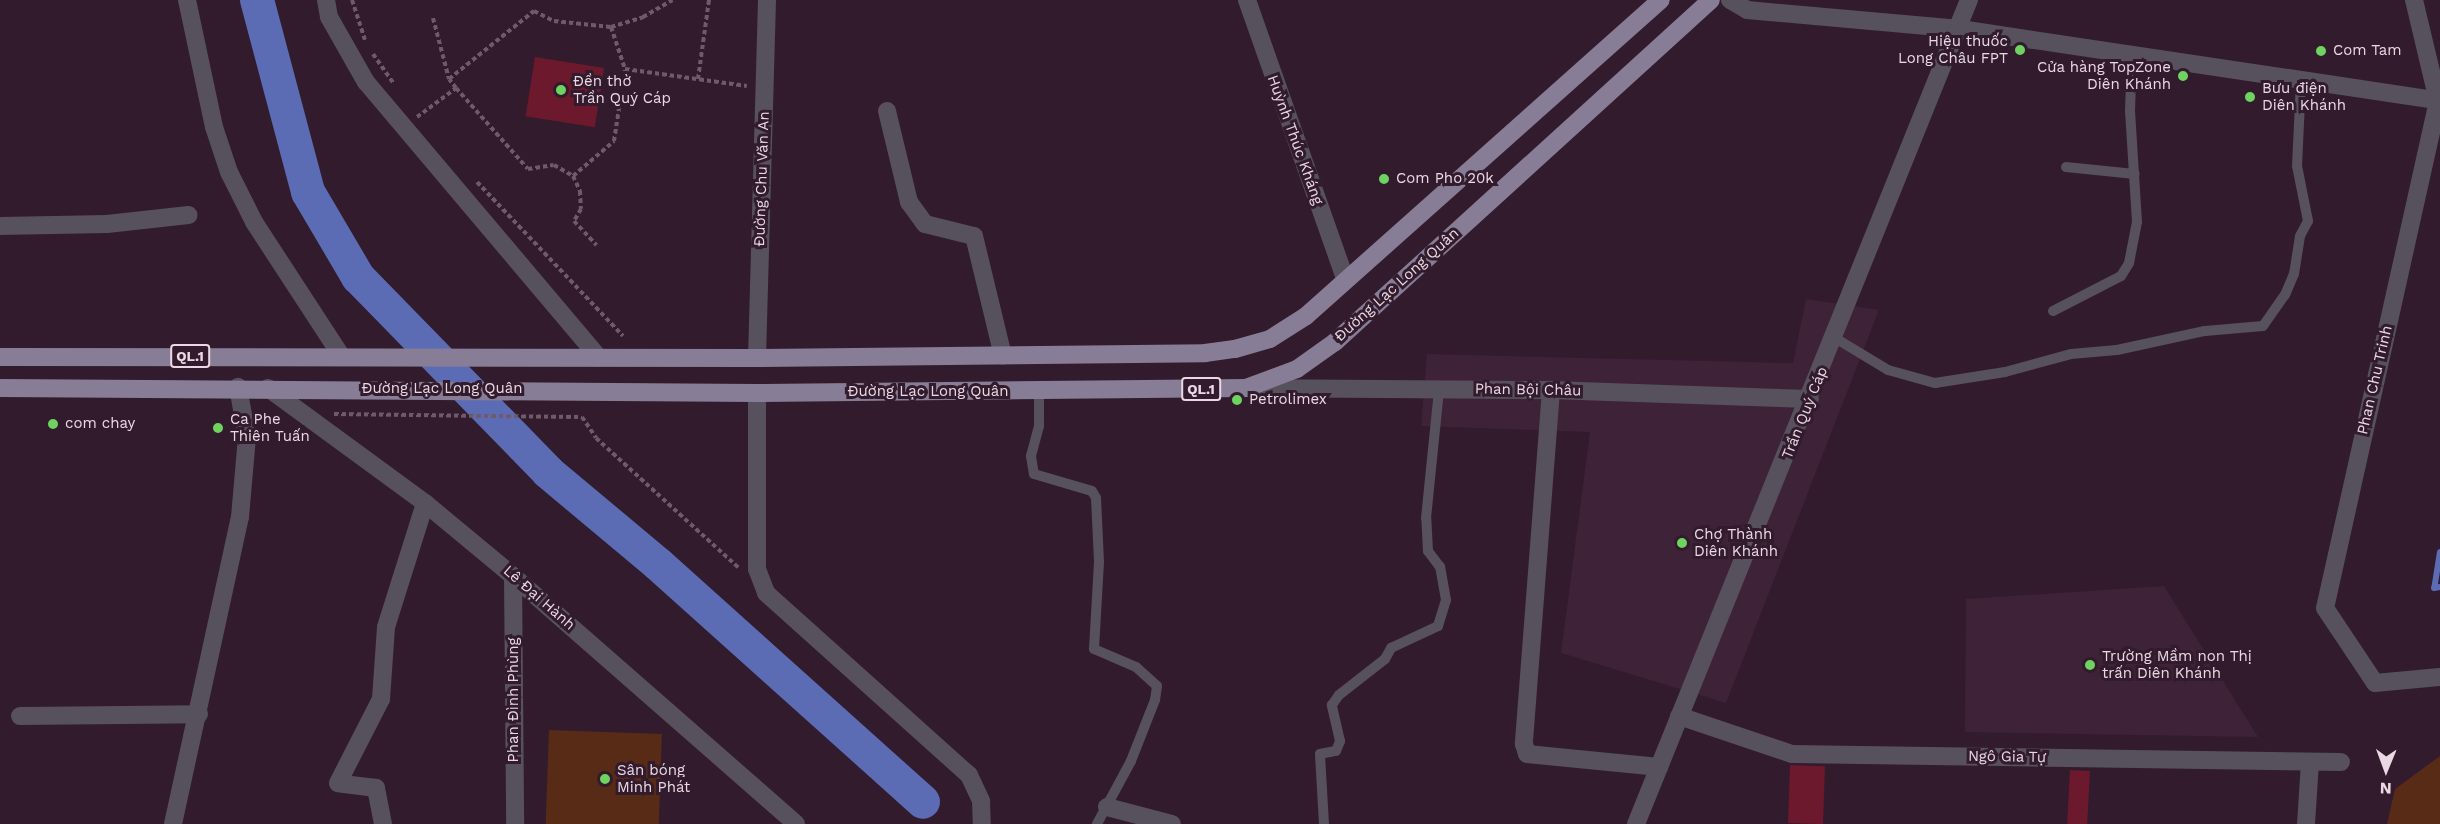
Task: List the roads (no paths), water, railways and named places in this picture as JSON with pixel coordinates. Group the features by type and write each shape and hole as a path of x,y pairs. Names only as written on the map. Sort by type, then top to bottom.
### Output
{"main road":[{"name":"Đường Lạc Long Quân","path":"0,357 757,358 1004,356 1235,349 1287,329 1661,0"},
{"name":"Đường Lạc Long Quân","path":"0,388 400,388 757,393 1246,388 1297,369 1335,342 1711,0"}],"street":[{"path":"187,0 214,127 229,172 254,222 342,357"},
{"path":"326,0 329,17 366,82 599,358"},
{"name":"Đường Chu Văn An","path":"757,358 767,0"},
{"name":"Huỳnh Thúc Kháng","path":"1247,0 1345,279"},
{"path":"1730,0 1747,10 1960,29 2439,101"},
{"name":"Trần Quý Cáp","path":"1636,824 1960,29 1969,0"},
{"name":"Phan Chu Trinh","path":"2414,0 2439,101 2325,608 2375,683 2440,677"},
{"path":"887,111 909,202 925,224 974,236 1004,356"},
{"path":"0,226 106,224 189,215"},
{"path":"173,824 199,714 240,517 247,437 238,387"},
{"name":"Lê Đại Hành","path":"268,388 330,436 425,503 513,576 796,824"},
{"name":"Phan Bội Châu","path":"1246,388 1551,390 1810,399"},
{"path":"1551,390 1524,744 1527,754 1659,767"},
{"path":"757,393 757,569 766,593 969,776 981,801 982,824"},
{"path":"383,824 376,788 338,783 381,699 386,627 425,503"},
{"name":"Phan Đình Phùng","path":"513,576 515,824"},
{"path":"20,716 199,714"},
{"name":"Ngô Gia Tự","path":"1679,716 1792,754 2341,762"},
{"path":"2306,824 2310,762"},
{"path":"1107,807 1172,824"}],"lane":[{"path":"2053,311 2121,276 2129,263 2137,222 2132,55"},
{"path":"1835,338 1888,370 1935,383 2005,372 2071,354 2117,350 2205,331 2263,326 2285,296 2294,274 2300,236 2308,221 2297,166 2301,80"},
{"path":"2066,167 2134,174"},
{"path":"1324,824 1320,754 1336,751 1340,741 1332,705 1339,695 1385,659 1391,648 1437,626 1446,600 1440,567 1428,551 1426,518 1439,389"},
{"path":"1039,391 1039,426 1030,456 1034,474 1092,491 1096,498 1099,562 1094,649 1136,667 1157,686 1135,751 1097,824"}],"waterway":[{"path":"257,0 308,192 358,277 548,472 658,564 923,802"},
{"path":"2440,552 2434,588 2440,587"}],"place":[{"name":"Hiệu thuốc Long Châu FPT","path":"2020,50"},
{"name":"Com Tam","path":"2321,51"},
{"name":"Cửa hàng TopZone Diên Khánh","path":"2183,76"},
{"name":"Đền thờ Trần Quý Cáp","path":"561,90"},
{"name":"Bưu điện Diên Khánh","path":"2250,97"},
{"name":"Com Pho 20k","path":"1384,179"},
{"name":"Petrolimex","path":"1237,400"},
{"name":"com chay","path":"53,424"},
{"name":"Ca Phe Thiên Tuấn","path":"218,428"},
{"name":"Chợ Thành Diên Khánh","path":"1682,543"},
{"name":"Trường Mầm non Thị trấn Diên Khánh","path":"2090,665"},
{"name":"Sân bóng Minh Phát","path":"605,779"}]}
